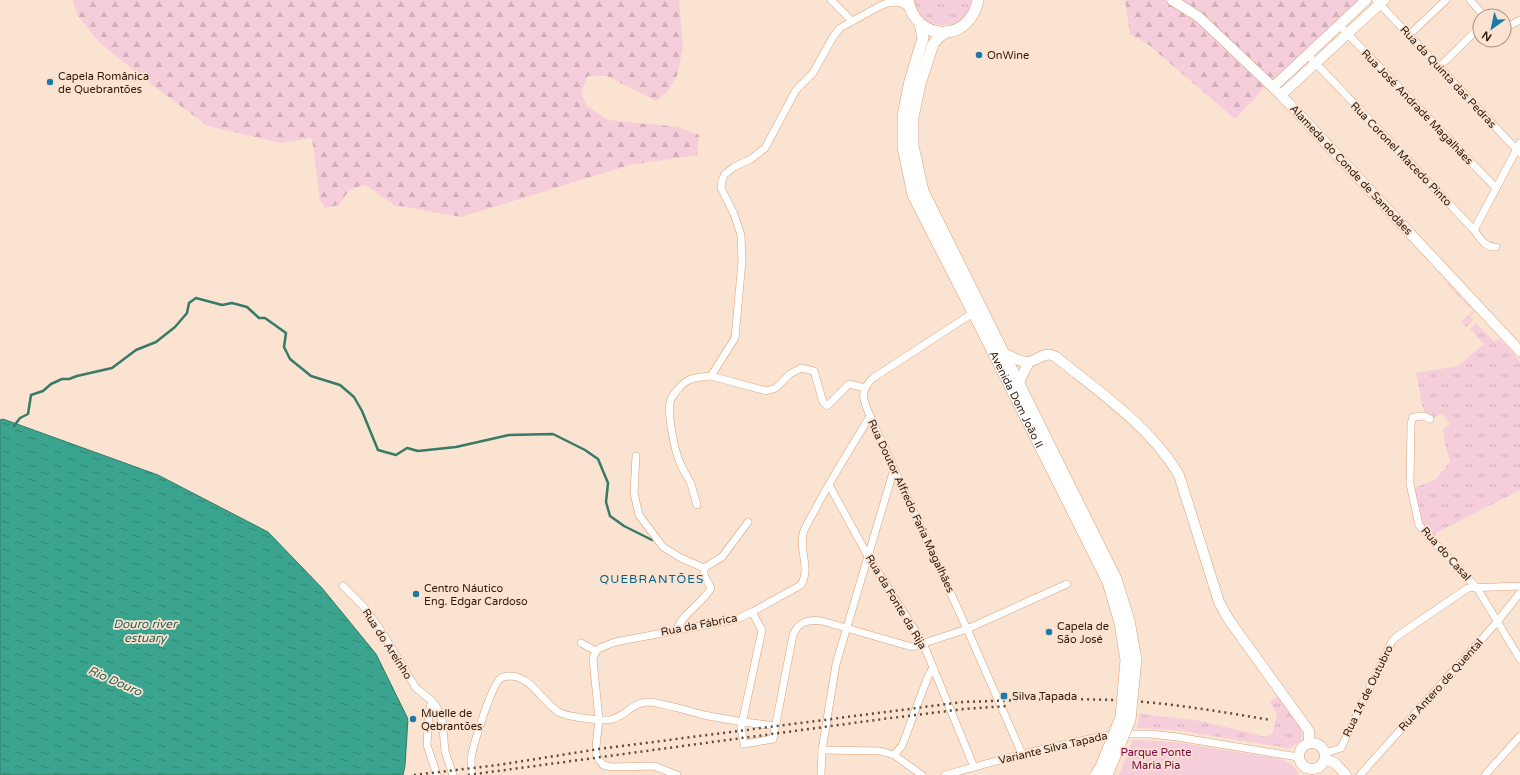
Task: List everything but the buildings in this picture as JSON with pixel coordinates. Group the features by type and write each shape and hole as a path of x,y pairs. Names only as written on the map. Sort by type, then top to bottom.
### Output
{"main road":[{"path":"909,5 920,24 932,31 946,32 963,27 971,19 976,9 978,0"},
{"name":"Avenida Dom João II","path":"920,24 923,38 910,81 902,116 903,147 913,194 978,310 1004,352 1116,579 1129,621 1131,659 1130,720 1107,775"},
{"name":"Avenida Dom João II","path":"946,32 933,44 920,84 913,116 913,146 923,191 1108,582 1131,659 1120,717 1101,767 1096,775"}],"street":[{"path":"831,0 852,21"},
{"path":"878,7 885,0"},
{"name":"Alameda do Conde de Samodães","path":"1172,0 1199,17 1281,95 1520,351"},
{"path":"1273,87 1366,0"},
{"path":"1409,35 1446,0"},
{"path":"1470,0 1477,8"},
{"path":"1281,95 1347,34 1380,1"},
{"name":"Rua da Quinta das Pedras","path":"1380,1 1409,35 1519,149"},
{"path":"711,376 735,338 742,261 741,235 734,214 722,188 722,180 725,174 765,148 796,90 813,73 833,37 840,28 878,7 896,2 909,5"},
{"name":"Rua José Andrade Magalhães","path":"1339,25 1496,188"},
{"path":"1439,66 1472,35"},
{"name":"Rua Coronel Macedo Pinto","path":"1308,55 1474,230 1484,244 1491,247 1496,247"},
{"path":"1474,230 1519,149"},
{"path":"696,504 691,484 677,455 671,425 671,400 677,391 688,381 711,376 766,391 776,388 790,374 801,368 814,371 822,402 827,406 849,384 865,388 873,378 978,310"},
{"path":"1004,352 1021,361 1029,362 1046,354 1052,354 1124,413 1155,442 1169,458 1179,475 1219,602 1229,620 1309,731 1309,743"},
{"path":"1019,382 1029,362"},
{"name":"Rua Doutor Alfredo Faria Magalhães","path":"865,388 864,397 870,416 1022,754"},
{"name":"Rua da Fábrica","path":"596,651 615,642 677,629 737,619 801,584 805,579 806,572 802,544 803,533 829,485 870,416"},
{"name":"Rua do Casal","path":"1430,419 1424,416 1413,418 1411,424 1410,484 1419,525 1477,588"},
{"path":"636,456 634,492 639,515 664,547 681,558 704,568"},
{"path":"821,775 822,750 836,664 894,469"},
{"name":"Rua da Fonte da Rija","path":"829,485 868,556 923,643 974,767"},
{"path":"704,568 722,557 748,522"},
{"path":"677,629 680,622 706,596 711,588 704,575 704,568"},
{"path":"752,612 762,630 741,728 744,744 773,739 793,635 796,628 800,624 813,620 912,646 967,629 1067,584"},
{"name":"Rua do Areínho","path":"343,586 364,607 380,629 416,688 432,700"},
{"name":"Rua 14 de Outubro","path":"1325,756 1341,748 1392,641 1468,588 1520,586"},
{"path":"1477,588 1520,659"},
{"name":"Rua Antero de Quental","path":"1360,775 1498,622 1520,593"},
{"path":"581,643 596,651 593,659 599,719 596,735 596,754 600,762 604,765 612,767 654,766 677,775"},
{"path":"894,755 902,746 927,679 933,667"},
{"path":"472,775 471,760 475,741 497,682 501,677 507,676 526,682 556,710 563,714 605,720 620,716 643,702 650,702 723,719 776,726"},
{"path":"432,700 428,745 437,775"},
{"path":"432,700 442,719 445,751 453,775"},
{"name":"Variante Silva Tapada","path":"945,775 1022,754 1103,736 1150,734 1298,757"},
{"path":"1485,775 1520,736"},
{"path":"1309,743 1317,744 1323,750 1325,756 1324,762 1318,768 1306,772 1298,757 1302,747 1309,743"},
{"path":"822,750 880,751 894,755 922,775"},
{"path":"1325,756 1336,763 1346,775"}],"green space":[{"path":"73,0 679,0 683,47 677,76 667,92 656,101 607,76 588,76 581,92 587,106 608,120 678,127 699,135 697,155 630,165 461,217 394,205 370,188 363,185 349,190 339,205 325,208 320,200 312,138 280,143 208,126 148,82 99,42 77,15"},
{"path":"914,0 972,0 969,11 963,19 954,23 943,25 924,19 917,11"},
{"path":"1125,0 1360,0 1284,81 1264,88 1235,119 1149,45 1130,34"},
{"path":"1448,283 1475,312 1470,316 1473,320 1466,327 1461,322 1473,311 1447,284"},
{"path":"1476,323 1494,342 1499,338 1520,362 1520,490 1436,533 1435,539 1421,524 1414,488 1435,480 1450,462 1443,429 1450,425 1442,413 1433,418 1424,413 1416,373 1458,366 1484,344 1470,329"},
{"path":"1279,696 1295,716 1302,731 1301,738 1297,744 1288,748 1176,730 1137,728 1140,714 1201,721 1266,737 1273,733 1277,714 1270,702"},
{"name":"Parque Ponte Maria Pia","path":"1133,740 1175,742 1282,759 1294,767 1298,773 1297,775 1119,775"}],"water":[{"name":"Douro river estuary","path":"3,419 158,475 268,532 322,588 376,654 408,719 403,775 0,775 0,420"}],"waterway":[{"path":"14,426 20,418 28,414 31,395 43,391 51,384 62,379 69,379 112,368 136,350 156,342 175,327 187,313 189,303 196,298 222,305 232,303 247,307 259,318 265,318 286,333 284,347 290,359 311,376 340,385 354,397 362,411 378,450 396,455 407,448 418,451 456,447 509,435 553,434 585,450 598,459 608,483 606,502 610,516 624,526 652,540"}],"railway":[{"path":"414,775 498,765 599,749 963,702 1054,699 1122,700 1208,710 1271,720"},
{"path":"468,775 883,719 964,709 1007,706"}],"place":[{"name":"OnWine","path":"979,55"},
{"name":"Capela Românica de Quebrantões","path":"50,82"},
{"name":"Centro Náutico Eng. Edgar Cardoso","path":"416,594"},
{"name":"Capela de São José","path":"1049,632"},
{"name":"Silva Tapada","path":"1004,696"},
{"name":"Muelle de Qebrantões","path":"413,719"}],"district":[{"name":"QUEBRANTÕES","path":"652,579"}],"water label":[{"name":"Rio Douro","path":"115,681"}]}
